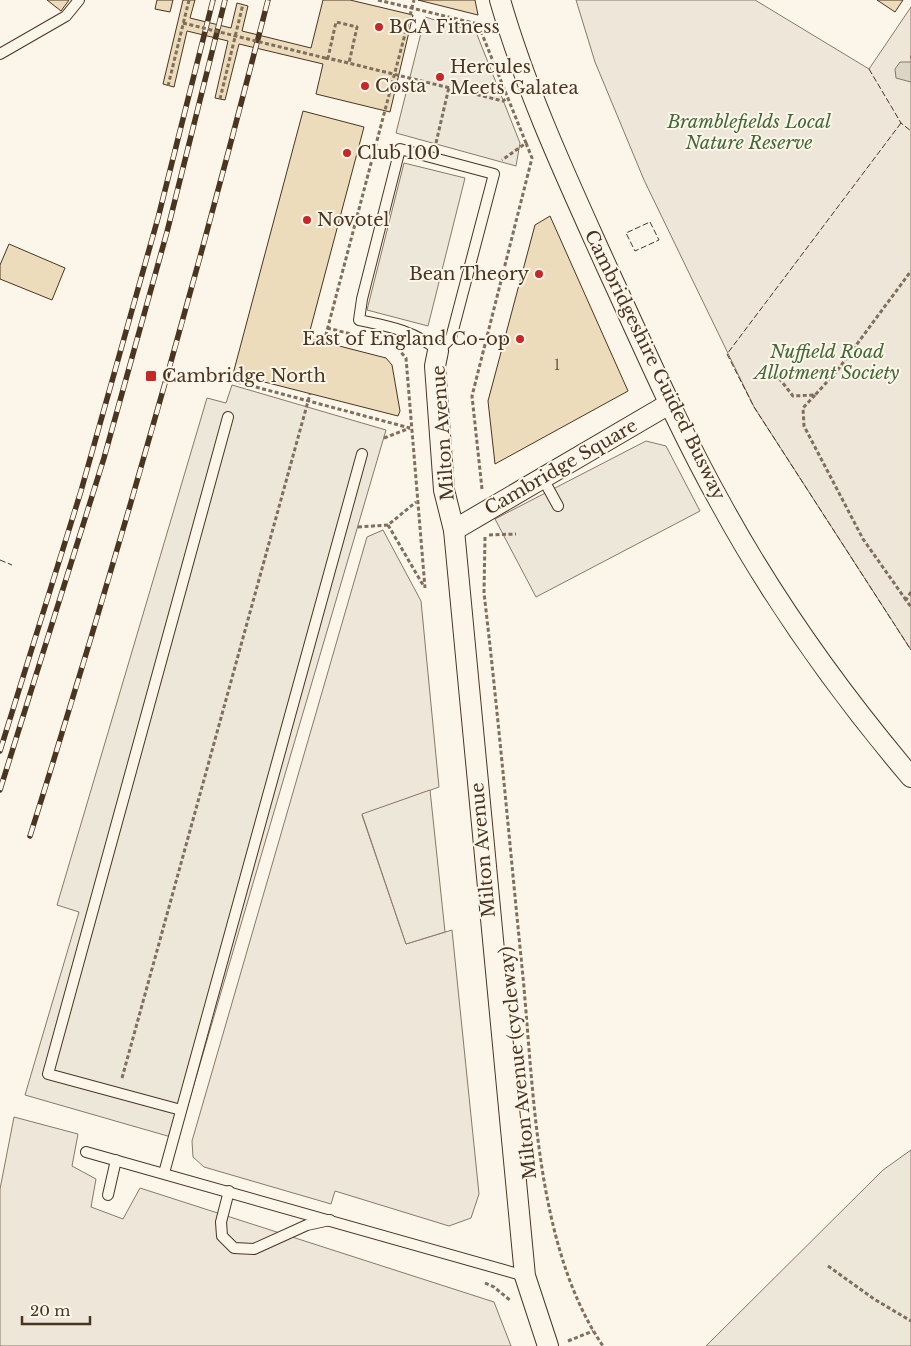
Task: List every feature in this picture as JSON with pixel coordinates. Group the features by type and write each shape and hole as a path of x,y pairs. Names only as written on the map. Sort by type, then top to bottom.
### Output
{"street":[{"name":"Cambridgeshire Guided Busway","path":"500,0 512,42 586,220 669,404 721,505 797,627 873,732 911,776"},
{"name":"Milton Avenue","path":"438,351 435,366 444,492 454,530 525,1276 555,1345"},
{"name":"Cambridge Square","path":"454,530 669,404"}],"lane":[{"path":"0,54 66,16 79,0"},
{"path":"400,149 446,160 494,174 451,338 438,351 426,340 403,330 359,320 362,298 400,149"},
{"path":"181,1110 48,1074 228,417"},
{"path":"164,1173 362,454"},
{"path":"542,477 558,506"},
{"path":"86,1152 525,1276"},
{"path":"108,1195 116,1160"},
{"path":"229,1191 221,1222 222,1236 234,1248 254,1250 307,1225 331,1220"}],"path":[{"path":"168,86 189,0"},
{"path":"378,0 478,24 532,158 472,396 482,490"},
{"path":"324,342 414,0"},
{"path":"220,99 242,4"},
{"path":"183,23 325,58 332,59 340,61 349,63 357,27 336,22 328,58 337,60 345,62 353,64 378,71 449,87 503,101 508,98"},
{"path":"446,160 435,145 449,87"},
{"path":"494,174 500,162 526,143"},
{"path":"911,271 837,371 803,408 804,426 863,539 911,607"},
{"path":"327,328 355,335"},
{"path":"388,524 425,588 410,428 406,358 401,350 392,345"},
{"path":"775,373 793,396 815,394"},
{"path":"237,382 410,428"},
{"path":"118,1093 310,394"},
{"path":"384,438 410,428"},
{"path":"342,524 358,527 388,524 417,501"},
{"name":"Milton Avenue (cycleway)","path":"516,534 485,535 484,593 534,1098 548,1204 570,1284 593,1331 603,1346"},
{"path":"906,600 911,592"},
{"path":"828,1266 911,1321"},
{"path":"478,1280 494,1287 506,1297 511,1302 514,1310"},
{"path":"555,1345 593,1331"}],"green space":[{"path":"576,0 755,0 869,69 911,7 911,650 754,407 644,180 595,62"},
{"path":"383,530 421,601 439,787 362,815 406,944 452,930 479,1194 471,1218 449,1226 335,1191 331,1204 204,1167 193,1157 192,1141 367,537"},
{"path":"14,1117 78,1134 72,1166 96,1179 91,1207 123,1219 140,1188 494,1302 511,1346 0,1346 0,1189"}],"shaded area":[{"path":"425,17 476,32 520,143 516,166 396,133"},
{"path":"900,62 911,62 911,82 896,78 895,69"},
{"path":"404,163 465,178 428,326 367,310"},
{"path":"232,385 386,430 178,1139 25,1095 79,912 57,905 207,398 226,403"},
{"path":"646,441 666,446 700,511 536,597 495,519"},
{"path":"430,790 445,932 406,944 362,814"},
{"path":"911,1150 911,1346 706,1346 883,1170"}],"building":[{"path":"47,0 69,0 61,11"},
{"path":"157,0 173,0 170,12 155,9"},
{"path":"183,0 195,0 190,18 231,28 237,3 248,6 242,31 311,48 323,0 350,0 413,15 390,112 316,94 323,64 239,44 225,100 215,98 228,41 187,31 174,87 163,84"},
{"path":"418,0 475,0 478,15"},
{"path":"877,0 903,0 895,12"},
{"name":"Novotel","path":"303,111 364,127 308,338 386,358 392,365 400,411 398,416 233,374"},
{"path":"550,216 628,391 495,464 488,401 535,225"},
{"path":"9,244 65,268 52,300 0,279 0,265"}],"railway":[{"path":"0,751 81,491 158,218 213,0"},
{"path":"0,790 104,458 167,232 225,0"},
{"path":"30,836 155,420 268,0"}],"fence":[{"path":"869,69 901,123 911,131"},
{"path":"901,123 727,354 754,407 911,650"},
{"path":"650,222 659,240 635,251 626,233 650,222"},
{"path":"0,560 12,565"}],"place":[{"name":"BCA Fitness","path":"379,27"},
{"name":"Hercules Meets Galatea","path":"440,77"},
{"name":"Costa","path":"365,86"},
{"name":"Club 100","path":"347,153"},
{"name":"Novotel","path":"307,220"},
{"name":"Bean Theory","path":"539,274"},
{"name":"East of England Co-op","path":"520,339"},
{"name":"Cambridge North","path":"151,376"}],"park label":[{"name":"Bramblefields Local Nature Reserve","path":"749,132"},
{"name":"Nuffield Road Allotment Society","path":"827,362"}]}
